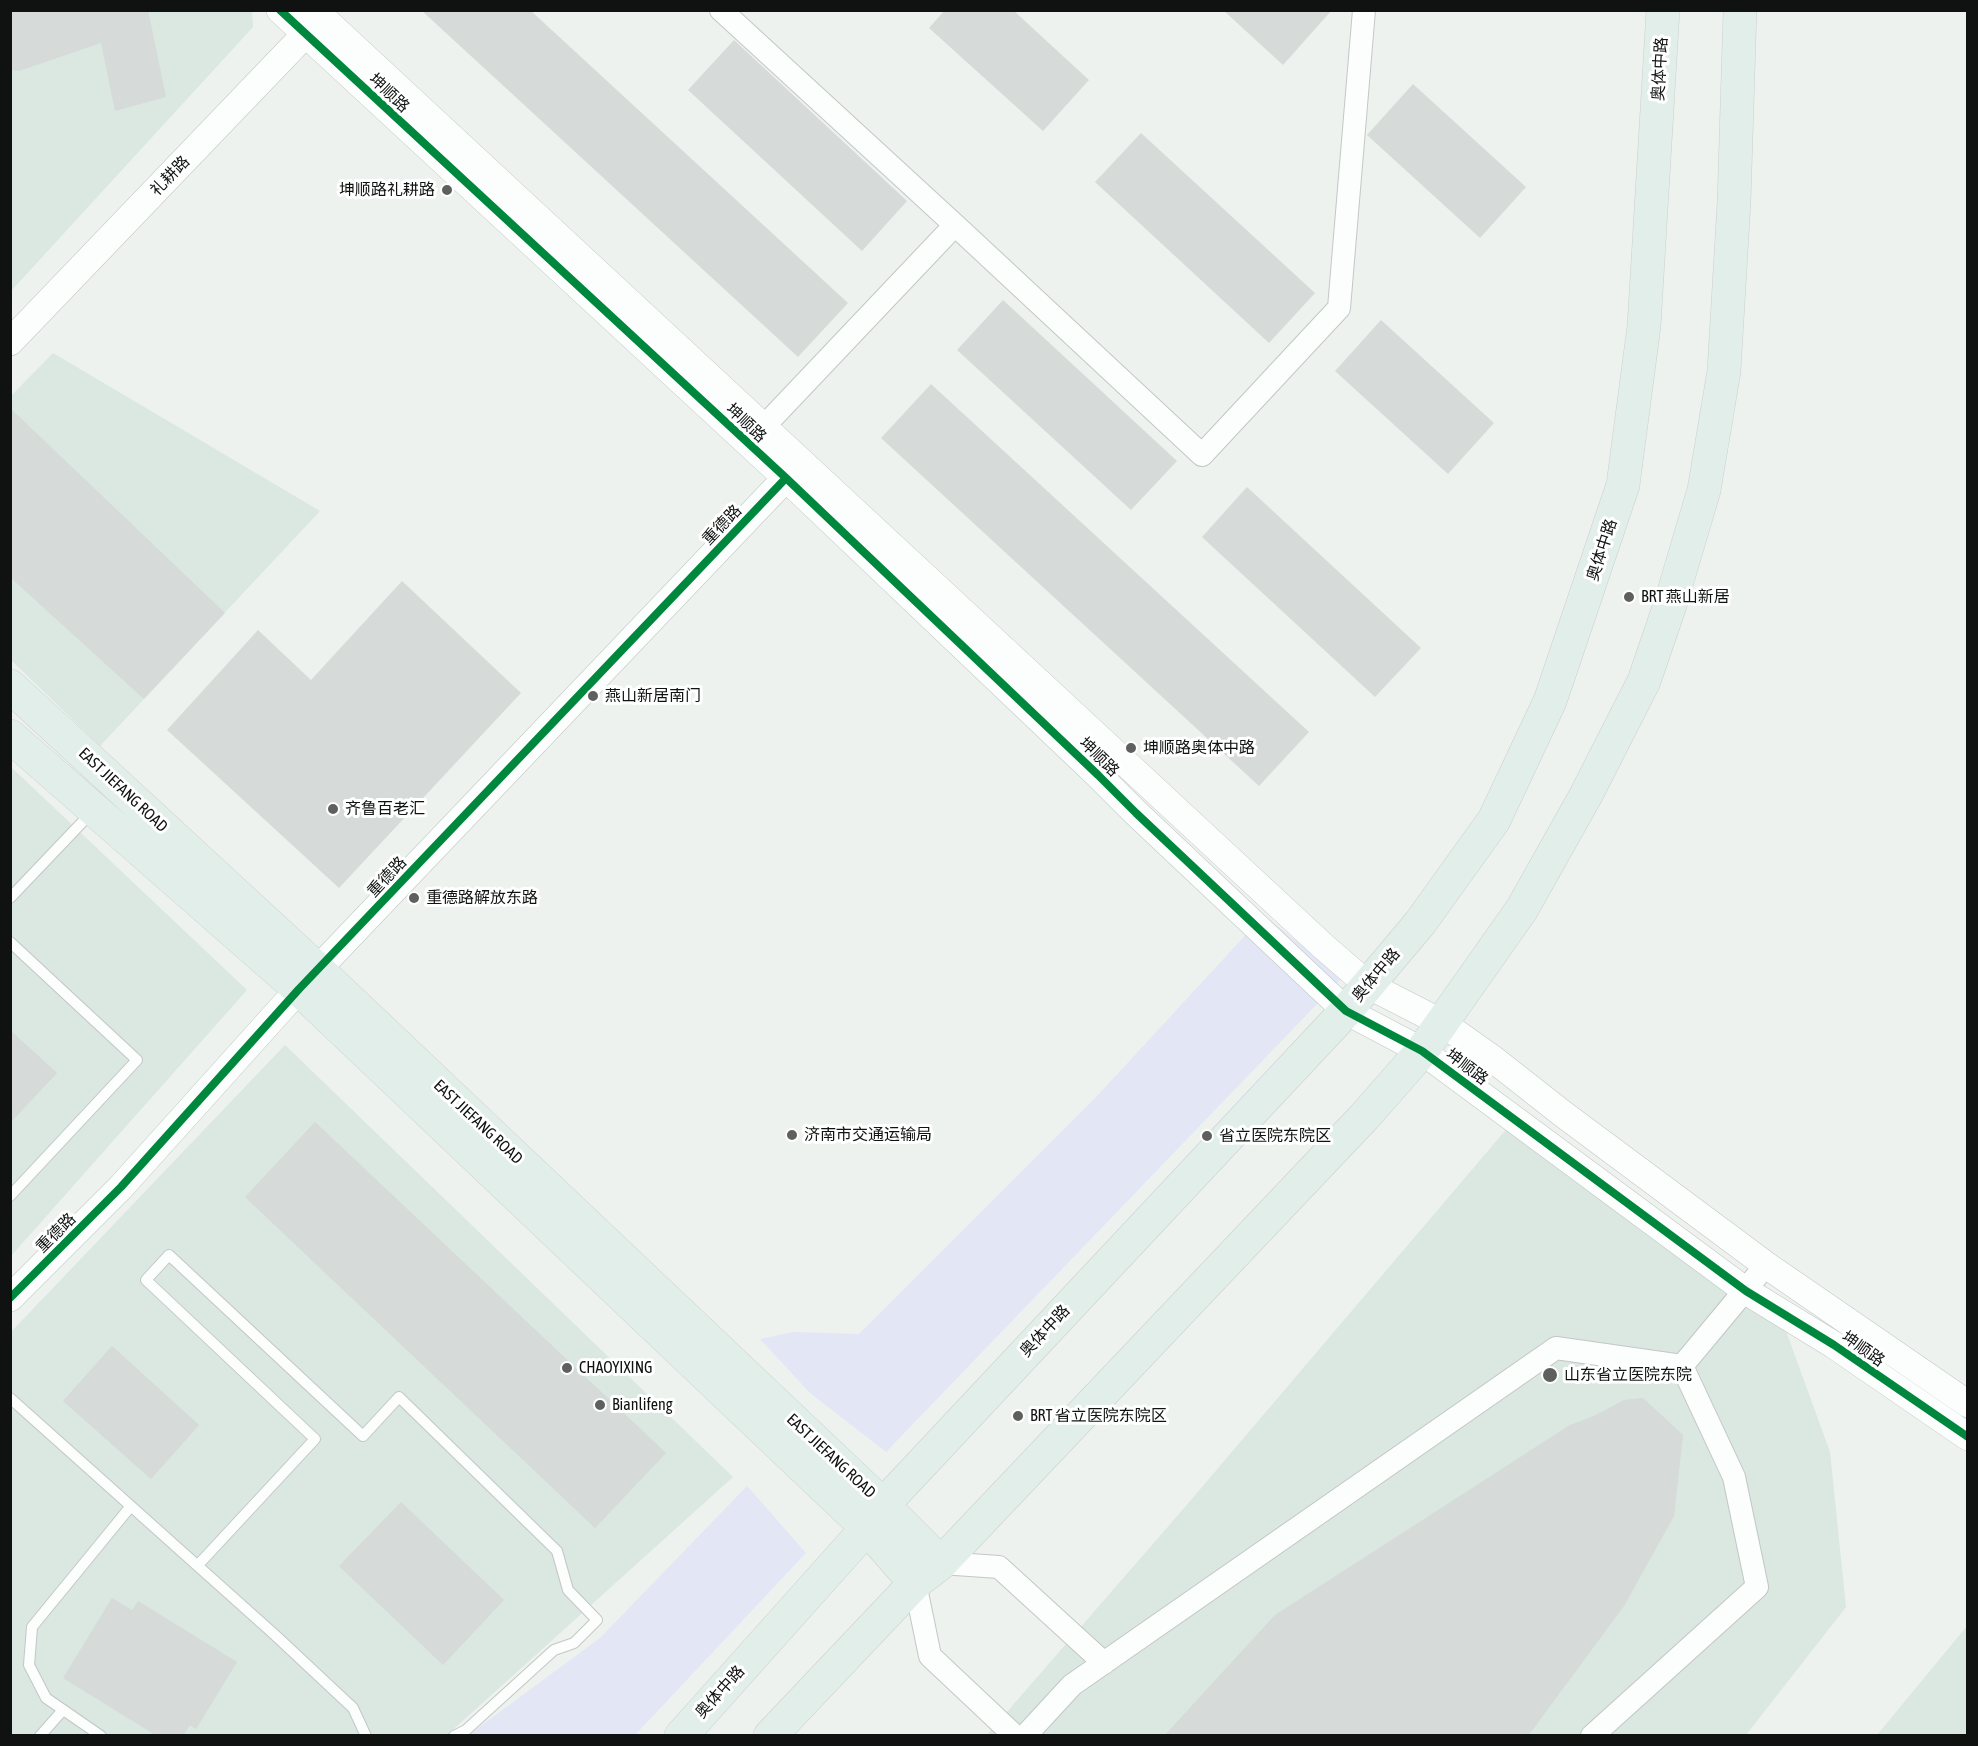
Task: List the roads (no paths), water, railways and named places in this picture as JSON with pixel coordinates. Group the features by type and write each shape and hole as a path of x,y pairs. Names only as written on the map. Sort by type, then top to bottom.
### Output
{"main road":[{"name":"奥体中路","path":"681,1736 875,1516 1346,1011 1420,923 1494,820 1550,701 1623,485 1644,326 1664,10"},
{"path":"770,1736 915,1583 941,1563 1365,1116 1422,1051 1522,909 1587,795 1644,681 1670,605 1704,490 1724,372 1734,202 1740,10"},
{"name":"EAST JIEFANG ROAD","path":"10,686 308,980 875,1516 941,1563"},
{"name":"EAST JIEFANG ROAD","path":"10,736 94,809 308,980"},
{"name":"EAST JIEFANG ROAD","path":"875,1516 915,1583"}],"street":[{"name":"坤顺路","path":"280,10 318,18 755,435 1368,985 1442,1023 1494,1059 1563,1114 1766,1265 1968,1404"},
{"path":"721,10 1202,455 1339,308 1364,10"},
{"name":"礼耕路","path":"10,342 318,18"},
{"path":"755,435 955,225"},
{"name":"坤顺路","path":"755,435 786,478 1346,1011 1422,1051 1746,1291 1834,1346 1968,1437"},
{"name":"重德路","path":"10,1298 121,1187 308,980 786,478"},
{"path":"1682,1366 1766,1265"},
{"path":"1025,1736 1072,1685 1556,1348 1682,1366"},
{"path":"1592,1736 1757,1587 1734,1477 1682,1366"},
{"path":"941,1563 999,1567 1104,1663"},
{"path":"915,1583 930,1656 1015,1736"}],"lane":[{"path":"10,897 94,809"},
{"path":"10,942 137,1060 10,1196"},
{"path":"198,1565 315,1438 146,1280 169,1255 363,1436 399,1396 557,1551 568,1590 597,1620 574,1643 554,1650 466,1730 454,1736"},
{"path":"10,1398 198,1565 352,1707 366,1736"},
{"path":"101,1736 46,1698 29,1665 32,1627 131,1506"},
{"path":"40,1736 63,1710"}],"place":[{"name":"坤顺路礼耕路","path":"447,190"},
{"name":"BRT 燕山新居","path":"1629,597"},
{"name":"燕山新居南门","path":"593,696"},
{"name":"坤顺路奥体中路","path":"1131,748"},
{"name":"齐鲁百老汇","path":"333,809"},
{"name":"重德路解放东路","path":"414,898"},
{"name":"济南市交通运输局","path":"792,1135"},
{"name":"省立医院东院区","path":"1207,1136"},
{"name":"CHAOYIXING","path":"567,1368"},
{"name":"山东省立医院东院","path":"1550,1375"},
{"name":"Bianlifeng","path":"600,1405"},
{"name":"BRT 省立医院东院区","path":"1018,1416"}]}
